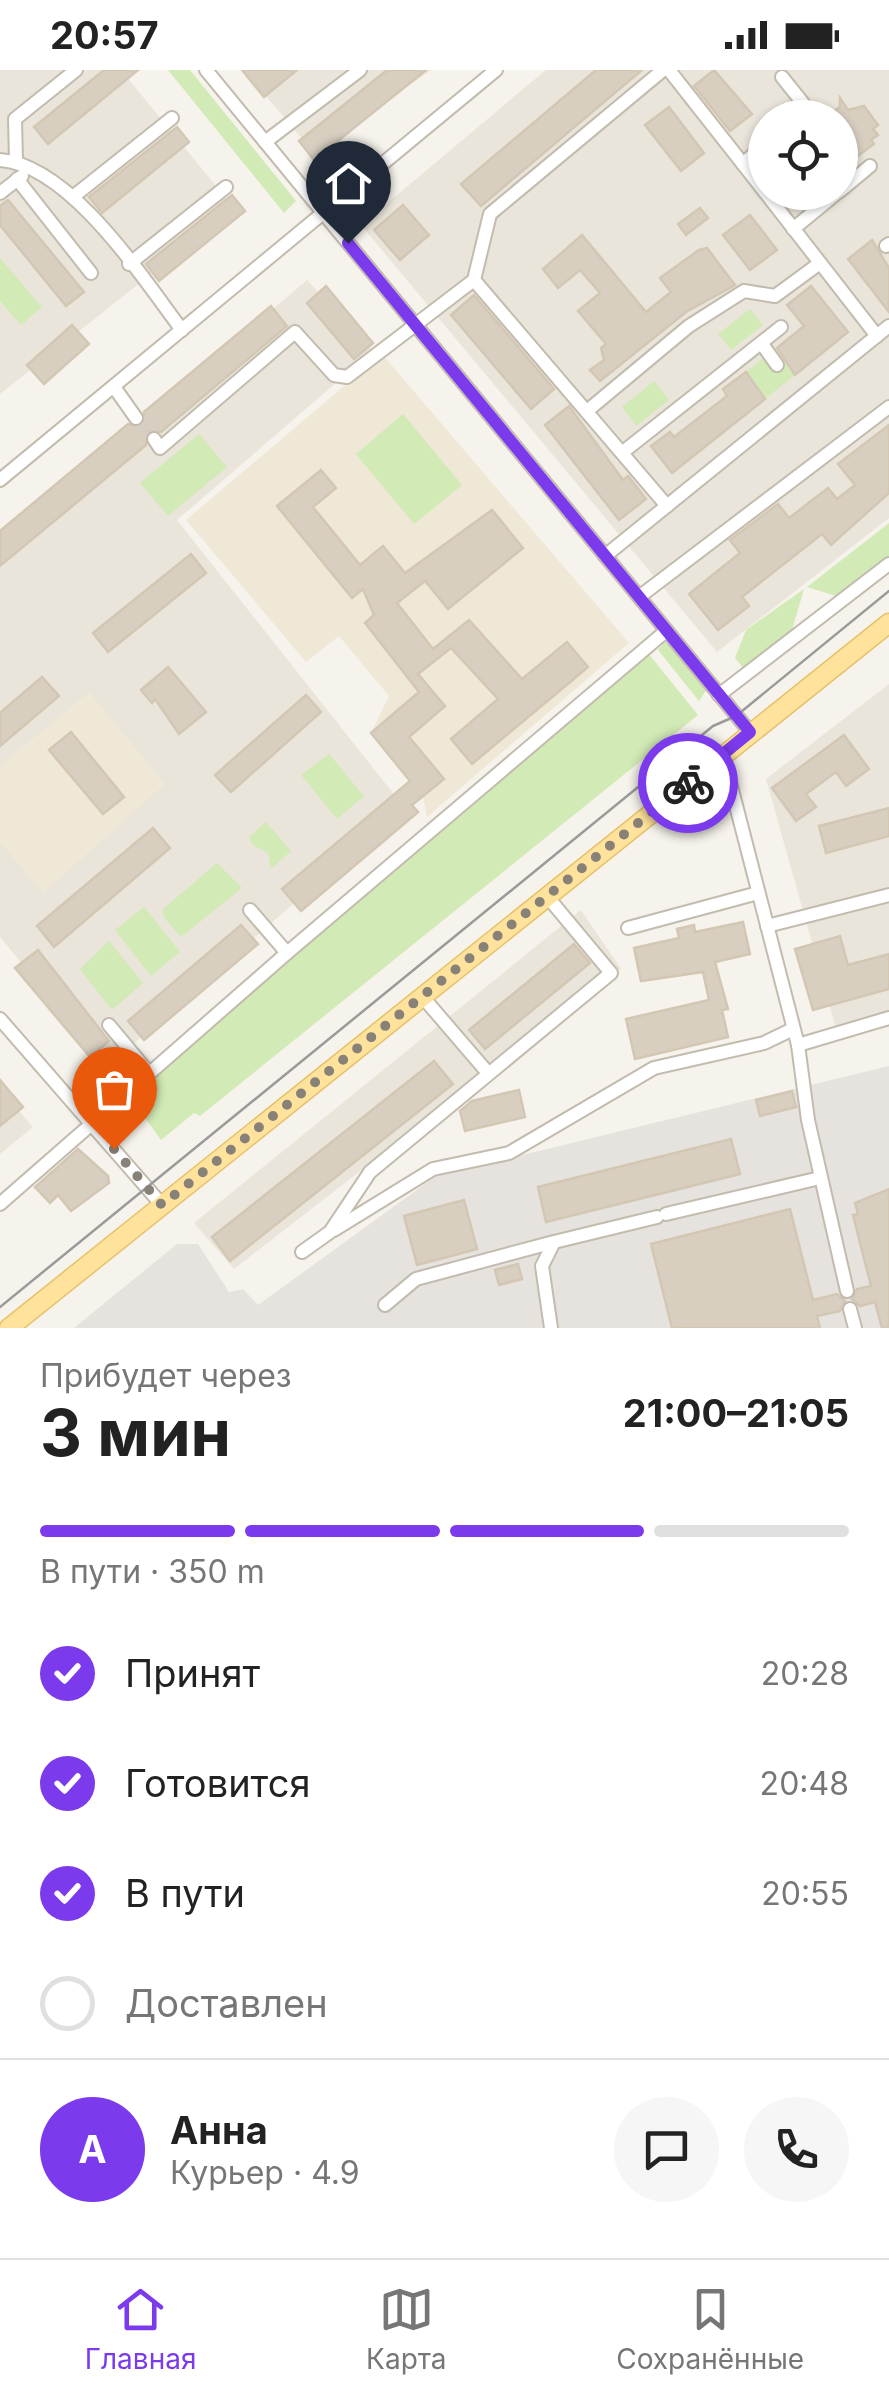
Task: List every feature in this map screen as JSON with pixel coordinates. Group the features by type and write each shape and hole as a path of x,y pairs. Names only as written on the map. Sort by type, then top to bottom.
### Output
{"main road":[{"path":"9,1328 889,623"}],"street":[{"path":"16,161 15,120 76,70"},
{"path":"206,70 750,732"},
{"path":"0,480 496,70"},
{"path":"154,439 160,448 295,332 334,375 346,378 474,280 490,214 666,70 748,170"},
{"path":"265,142 351,73"},
{"path":"782,77 800,100"},
{"path":"74,196 172,118"},
{"path":"743,164 748,159"},
{"path":"0,160 16,161 74,196 182,330"},
{"path":"858,176 870,166"},
{"path":"0,193 32,169"},
{"path":"17,179 91,273"},
{"path":"130,264 226,187"},
{"path":"779,210 877,336"},
{"path":"793,229 817,210"},
{"path":"587,411 689,326 744,291 776,296 820,263"},
{"path":"474,280 668,506"},
{"path":"605,556 889,326"},
{"path":"623,452 781,327"},
{"path":"762,344 777,365"},
{"path":"114,387 136,418"},
{"path":"639,597 889,407"},
{"path":"719,695 889,564"},
{"path":"0,1204 286,952 666,631"},
{"path":"722,755 798,1046 820,1178 847,1291"},
{"path":"628,928 758,893"},
{"path":"330,1232 370,1172 610,973 546,895"},
{"path":"767,926 889,895"},
{"path":"250,910 286,952"},
{"path":"421,996 488,1073"},
{"path":"0,1018 162,1205"},
{"path":"798,1046 889,1018"},
{"path":"109,1025 149,1073"},
{"path":"302,1252 433,1169 509,1153 654,1068 764,1043 794,1029"},
{"path":"384,1305 416,1279 820,1178"},
{"path":"551,1328 542,1266 554,1242"},
{"path":"850,1309 855,1328"}],"shaded area":[{"path":"0,70 121,70 234,208 0,394"},
{"path":"244,70 431,70 314,153"},
{"path":"546,70 889,70 889,518 717,652 361,225"},
{"path":"307,280 373,351 177,520 404,807 107,1067 0,937 0,542"},
{"path":"382,354 629,643 427,817 423,796 371,733 389,696 339,636 306,662 186,520"},
{"path":"889,684 889,1027 839,1039 766,779"},
{"path":"89,692 165,784 43,893 0,842 0,766"},
{"path":"581,910 621,969 234,1269 194,1223"},
{"path":"889,1066 889,1328 74,1328 177,1244 198,1244 229,1292 243,1289 258,1305 436,1176"},
{"path":"0,1090 33,1127 0,1154"}],"green space":[{"path":"168,70 190,70 296,201 284,213"},
{"path":"0,258 42,307 21,325 0,301"},
{"path":"750,309 763,325 731,350 718,334"},
{"path":"774,350 795,375 765,399 746,372"},
{"path":"654,381 669,400 636,426 622,407"},
{"path":"403,414 462,485 414,524 356,454"},
{"path":"199,434 227,467 168,516 140,483"},
{"path":"889,523 889,556 836,596 807,587"},
{"path":"804,589 792,630 743,668 735,658 746,630"},
{"path":"664,643 672,644 707,689 699,701 658,650"},
{"path":"648,653 698,715 200,1116 194,1113 161,1140 129,1096"},
{"path":"329,754 364,796 337,819 301,775"},
{"path":"266,822 291,851 271,869 268,853 253,845 249,837"},
{"path":"217,863 242,888 181,937 163,916 163,909"},
{"path":"144,907 180,952 151,976 115,930"},
{"path":"109,941 143,983 112,1010 80,969"}],"building":[{"path":"104,70 138,70 48,144 34,127"},
{"path":"242,70 297,70 264,97"},
{"path":"387,70 426,70 314,160 299,141"},
{"path":"596,70 642,70 481,206 461,184"},
{"path":"714,70 748,109 748,117 730,131 694,86"},
{"path":"864,106 878,125 873,129 878,135 871,140 874,144 858,156 858,108"},
{"path":"669,107 704,153 681,171 645,125"},
{"path":"177,127 189,142 102,213 89,197"},
{"path":"232,195 245,211 159,281 146,264"},
{"path":"8,200 84,292 66,306 0,225 0,206"},
{"path":"403,205 429,235 400,260 374,230"},
{"path":"700,208 708,218 686,235 678,224"},
{"path":"750,215 777,250 750,270 723,235"},
{"path":"582,235 646,312 671,292 660,278 699,250 707,248 735,285 686,312 600,381 590,370 604,360 601,348 606,344 578,311 600,293 580,270 558,288 543,269"},
{"path":"872,240 889,268 889,312 848,259"},
{"path":"326,286 373,343 354,359 307,303"},
{"path":"811,286 848,332 795,375 777,348 804,326 787,305"},
{"path":"474,295 554,389 531,409 451,315"},
{"path":"271,306 287,326 161,432 148,431 146,445 0,566 0,531 128,424 142,426 144,412"},
{"path":"72,325 89,344 44,384 27,365"},
{"path":"746,372 765,399 672,473 651,446 670,432 674,437 727,396 723,389"},
{"path":"569,406 623,480 628,476 646,499 619,520 545,425"},
{"path":"889,425 889,493 831,545 822,534 742,597 749,606 718,630 689,594 740,553 730,540 778,504 789,518 828,488 837,499 855,485 838,464"},
{"path":"321,470 336,488 313,507 360,565 383,546 405,573 492,510 523,548 448,609 425,581 397,603 433,649 469,620 522,679 567,642 588,667 472,764 451,739 498,699 451,648 418,674 445,706 409,737 444,779 412,805 418,812 301,911 282,889 410,781 371,733 419,692 365,623 374,615 363,589 352,598 277,506"},
{"path":"191,554 206,573 108,652 93,633"},
{"path":"168,667 206,712 179,734 155,699 152,703 141,690"},
{"path":"42,677 59,696 0,746 0,713"},
{"path":"306,695 321,712 231,792 215,775"},
{"path":"71,732 124,797 103,814 49,750"},
{"path":"844,735 869,769 846,786 836,772 806,794 816,807 796,821 772,788"},
{"path":"889,808 889,836 826,853 819,826"},
{"path":"153,828 170,848 54,947 37,926"},
{"path":"743,922 750,954 715,962 728,1009 722,1010 728,1037 635,1059 626,1019 709,1000 703,972 641,981 634,948 679,938 677,929 694,925 695,932"},
{"path":"241,925 258,944 144,1040 128,1021"},
{"path":"840,936 848,965 889,954 889,989 813,1010 795,949"},
{"path":"574,944 590,963 485,1049 469,1030"},
{"path":"38,950 109,1041 90,1057 15,968"},
{"path":"434,1061 453,1084 230,1261 212,1237"},
{"path":"0,1080 23,1107 0,1126"},
{"path":"519,1090 525,1117 465,1131 460,1111 472,1101"},
{"path":"792,1091 796,1107 760,1116 756,1100"},
{"path":"731,1139 740,1174 546,1222 538,1187"},
{"path":"78,1149 108,1176 109,1183 71,1211 58,1195 50,1203 35,1187"},
{"path":"889,1189 889,1328 882,1328 875,1302 860,1306 852,1299 857,1289 871,1286 853,1215 858,1214 855,1203"},
{"path":"464,1200 477,1249 417,1265 404,1216"},
{"path":"790,1209 813,1300 837,1294 845,1301 840,1311 817,1316 820,1328 672,1328 651,1244"},
{"path":"518,1264 522,1279 499,1285 495,1270"}],"tunnel":[{"path":"136,418 154,439"}],"tram line":[{"path":"0,1307 713,726 736,716 889,591"}],"way so far":[{"path":"114,1149 162,1205 688,783"}],"route":[{"path":"348,243 750,732 688,783"}]}
